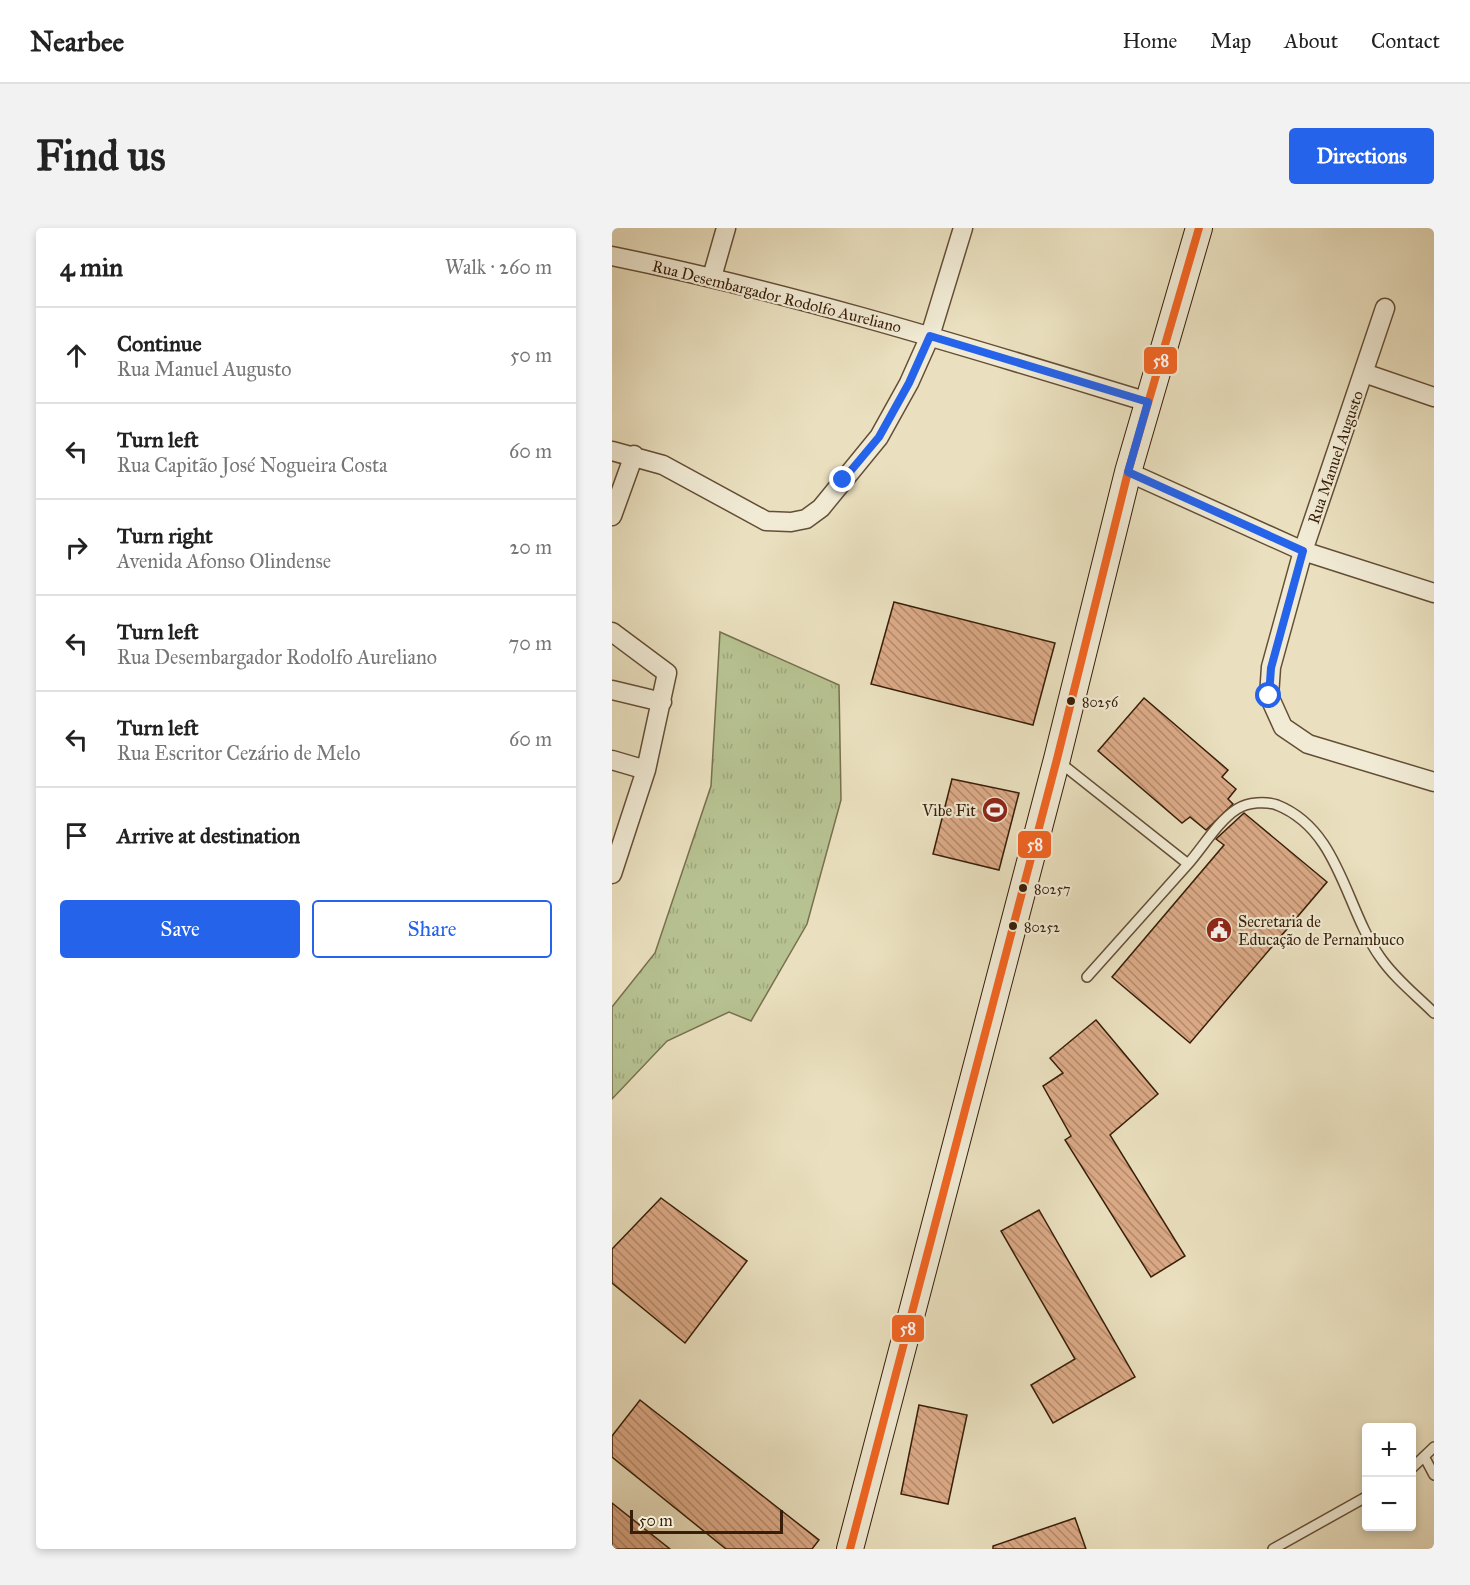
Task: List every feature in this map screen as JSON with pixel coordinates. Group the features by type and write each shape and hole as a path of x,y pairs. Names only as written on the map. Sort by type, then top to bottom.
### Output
{"main road":[{"path":"850,1549 1056,759 1128,472 1198,228"}],"street":[{"path":"712,277 726,228"},
{"path":"612,451 634,455 663,465 766,521 791,522 806,519 821,508 879,437 909,383 930,336 963,228"},
{"name":"Rua Desembargador Rodolfo Aureliano","path":"612,256 712,277 930,336 1148,402"},
{"name":"Rua Manuel Augusto","path":"1385,308 1303,551 1271,668 1269,696 1283,727 1308,744 1434,782"},
{"path":"1364,373 1434,397"},
{"path":"612,516 634,455"},
{"path":"1128,472 1303,551 1434,593"},
{"path":"612,632 667,673 646,770 617,840 612,874"},
{"path":"612,690 662,702"},
{"path":"612,760 646,770"}],"lane":[{"path":"1056,759 1188,864"},
{"path":"1087,977 1238,809 1270,803 1289,810 1312,827 1328,852 1360,923 1380,958 1434,1013"},
{"path":"1416,1465 1434,1447"},
{"path":"1425,1458 1434,1475"},
{"path":"1273,1549 1362,1499"}],"green space":[{"path":"720,632 839,685 841,800 807,924 751,1021 729,1012 667,1041 612,1099 612,1007 655,953 711,786"}],"building":[{"path":"894,602 1055,643 1033,725 871,684"},
{"path":"1144,698 1228,770 1222,777 1236,789 1228,799 1233,804 1206,830 1190,817 1182,823 1098,751"},
{"path":"952,779 1019,793 999,870 933,854"},
{"name":"Secretaria de Educação de Pernambuco","path":"1244,813 1327,882 1190,1043 1112,977 1224,845 1216,839"},
{"path":"1096,1020 1158,1094 1110,1135 1185,1256 1151,1277 1065,1140 1071,1136 1043,1086 1063,1073 1050,1058"},
{"path":"661,1198 747,1261 685,1343 612,1283 612,1249"},
{"path":"1039,1210 1135,1377 1053,1423 1031,1385 1075,1359 1001,1231"},
{"path":"640,1400 819,1540 812,1549 726,1549 612,1457 612,1436"},
{"path":"919,1405 967,1415 948,1504 901,1494"},
{"path":"612,1503 670,1549 612,1549"},
{"path":"1075,1518 1086,1549 993,1549 993,1546"}],"transit line":[{"name":"58","path":"850,1549 1057,759 1128,472 1199,228"}],"place":[{"name":"80256","path":"1071,701"},
{"name":"Vibe Fit","path":"995,810"},
{"name":"80257","path":"1023,888"},
{"name":"80252","path":"1013,926"},
{"name":"Secretaria de Educação de Pernambuco","path":"1219,930"}],"route":[{"path":"843,480 879,437 909,383 930,336 1148,402 1128,472 1303,551 1271,668 1269,696"}]}
